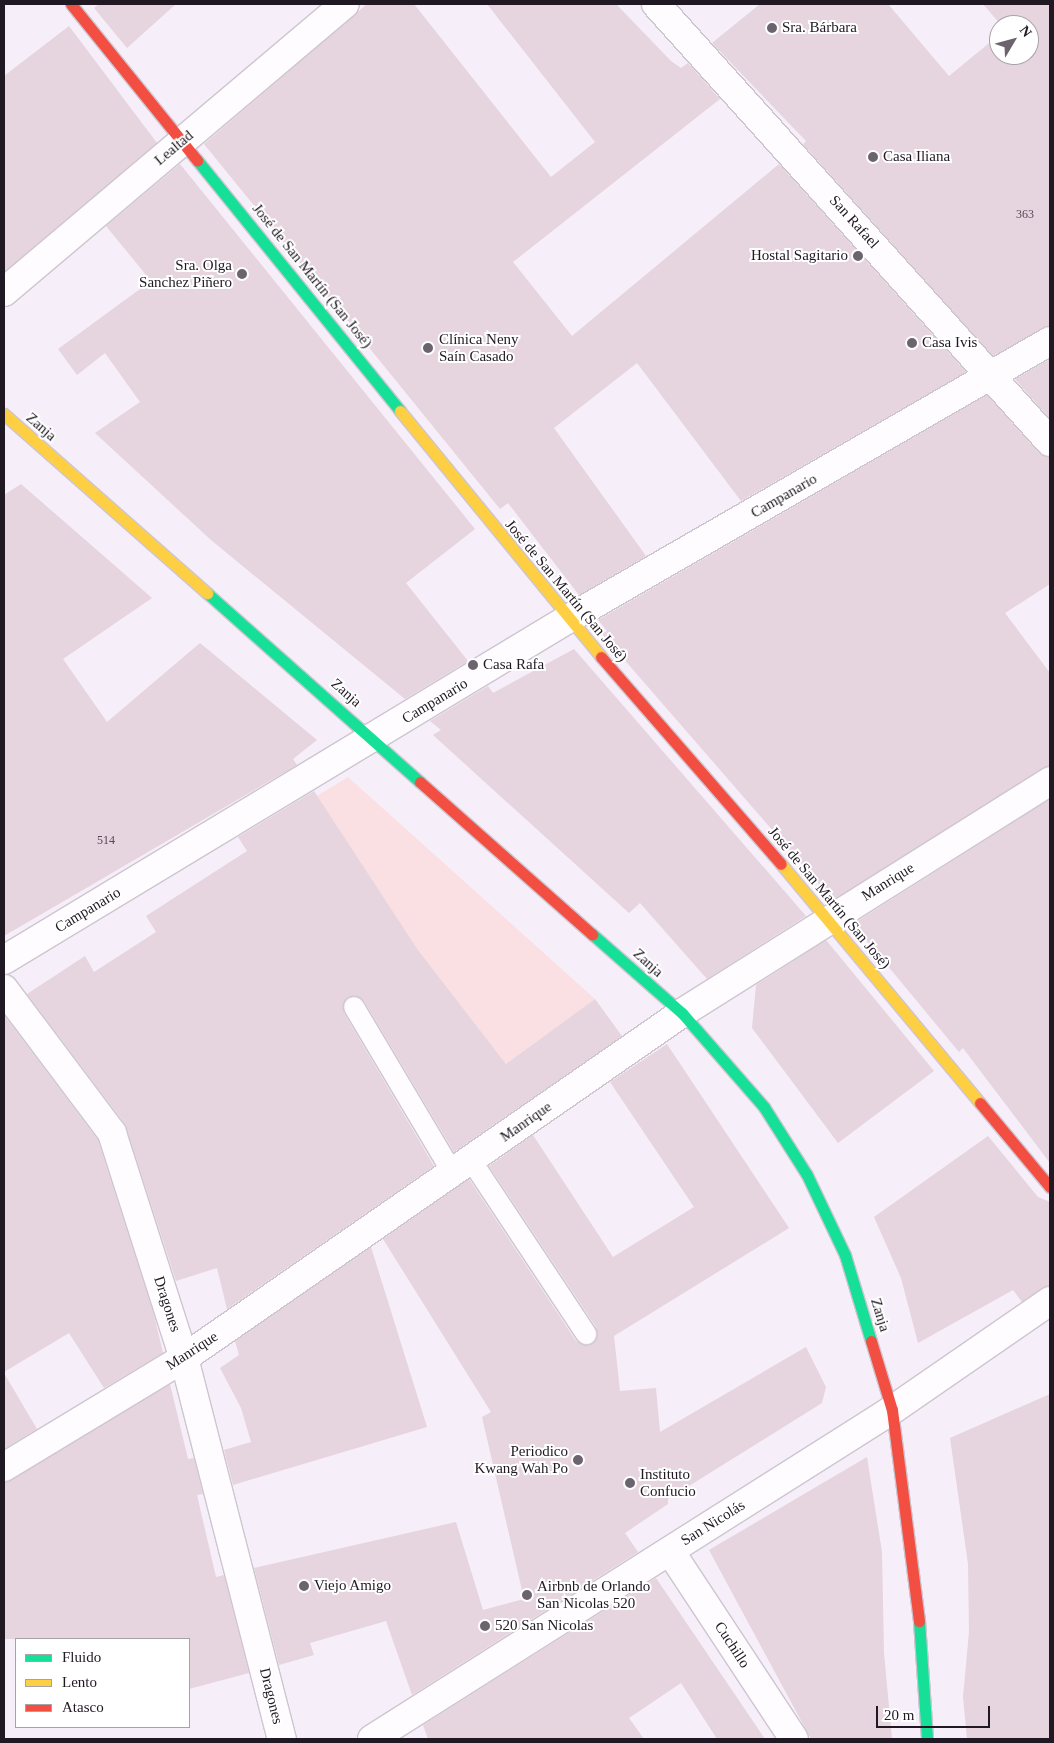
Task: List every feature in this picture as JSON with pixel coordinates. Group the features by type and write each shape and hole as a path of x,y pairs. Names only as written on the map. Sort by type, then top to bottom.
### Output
{"main road":[{"name":"José de San Martín (San José)","path":"71,4 184,139 568,620 829,919 1050,1187"},
{"name":"Zanja","path":"4,414 374,738 682,1013 764,1107 807,1175 845,1255 892,1410 916,1572 927,1739"}],"street":[{"name":"Lealtad","path":"4,292 345,4"},
{"name":"San Rafael","path":"656,4 994,376 1050,442"},
{"name":"Campanario","path":"4,960 568,620 994,376 1050,341"},
{"name":"Manrique","path":"4,1467 184,1358 682,1013 1050,781"},
{"name":"Dragones","path":"4,989 112,1133 184,1358 282,1739"},
{"name":"San Nicolás","path":"372,1739 892,1410 1050,1301"},
{"name":"Cuchillo","path":"670,1550 794,1739"}],"lane":[{"path":"354,1007 462,1166 586,1334"}],"shaded area":[{"path":"348,777 595,999 506,1064 418,950 317,796"}],"building":[{"path":"99,4 176,4 127,48 94,8"},
{"path":"367,4 414,4 551,177 595,142 487,4 616,4 671,61 681,68 688,63 720,99 513,262 572,336 779,164 966,372 741,501 637,363 554,428 646,556 579,595 508,503 500,509 204,144"},
{"path":"760,4 888,4 949,76 989,43 989,65 1039,65 1039,15 992,15 983,4 1050,4 1050,325 993,356 803,144 806,141 712,43"},
{"path":"69,26 157,143 4,272 4,76"},
{"path":"180,164 475,529 406,583 468,661 405,699 211,540 95,433 140,402 105,353 77,375 58,349 151,281 106,226"},
{"path":"1050,359 1050,419 1015,379"},
{"path":"987,395 1038,452 1050,457 1050,584 1005,613 1050,673 1050,766 833,900 602,634 607,631 598,620"},
{"path":"21,484 152,598 63,659 107,722 200,643 317,740 293,759 297,765 4,936 4,495"},
{"path":"574,649 806,916 707,979 640,903 629,913 433,735 441,730 430,721 488,686 493,693"},
{"path":"314,791 418,950 506,1064 595,999 622,1036 454,1152 364,1001 348,997 344,1013 434,1166 227,1309 217,1268 176,1281 125,1124 27,994 85,956 94,972 156,932 146,916 247,851 238,837"},
{"path":"1050,799 1050,1163 963,1048 959,1052 853,924"},
{"path":"826,940 934,1071 838,1143 752,1028 756,985"},
{"path":"4,1015 98,1140 154,1315 163,1353 104,1388 69,1333 4,1372"},
{"path":"667,1044 789,1228 614,1336 620,1391 656,1388 660,1432 806,1347 826,1387 822,1403 668,1499 668,1504 625,1533 638,1552 412,1695 386,1621 310,1643 314,1655 279,1665 254,1568 456,1522 483,1610 524,1599 482,1417 491,1412 383,1239 469,1179 576,1341 593,1344 596,1327 489,1166 533,1135 613,1257 694,1207 610,1082"},
{"path":"988,1136 1038,1197 1050,1202 1050,1286 1022,1302 1013,1290 918,1343 901,1278 874,1217"},
{"path":"371,1247 427,1427 233,1485 224,1450 251,1442 241,1408 220,1368 239,1355 235,1341"},
{"path":"4,1373 37,1429 4,1449"},
{"path":"170,1384 188,1459 194,1458 203,1494 197,1495 216,1577 224,1575 249,1673 190,1689 190,1638 4,1639 4,1483"},
{"path":"1050,1394 1050,1739 967,1739 963,1697 969,1632 968,1564 950,1438"},
{"path":"867,1457 882,1552 884,1653 892,1739 811,1739 709,1550"},
{"path":"656,1578 765,1739 717,1739 681,1683 629,1718 644,1739 428,1739 423,1725"}],"traffic: fast":[{"path":"197,160 400,411"},
{"path":"207,593 420,782"},
{"path":"592,934 682,1013 764,1107 807,1175 845,1255 871,1341"},
{"path":"919,1621 927,1739"}],"traffic: slow":[{"path":"400,411 601,657"},
{"path":"4,414 207,593"},
{"path":"781,864 980,1103"}],"traffic: jam":[{"path":"71,4 197,160"},
{"path":"601,657 781,864"},
{"path":"420,782 592,934"},
{"path":"980,1103 1050,1187"},
{"path":"871,1341 892,1410 919,1621"}],"place":[{"name":"Sra. Bárbara","path":"772,28"},
{"name":"Casa Iliana","path":"873,157"},
{"name":"Hostal Sagitario","path":"858,256"},
{"name":"Sra. Olga Sanchez Piñero","path":"242,274"},
{"name":"Casa Ivis","path":"912,343"},
{"name":"Clínica Neny Saín Casado","path":"428,348"},
{"name":"Casa Rafa","path":"473,665"},
{"name":"Periodico Kwang Wah Po","path":"578,1460"},
{"name":"Instituto Confucio","path":"630,1483"},
{"name":"Viejo Amigo","path":"304,1586"},
{"name":"Airbnb de Orlando San Nicolas 520","path":"527,1595"},
{"name":"520 San Nicolas","path":"485,1626"}]}
